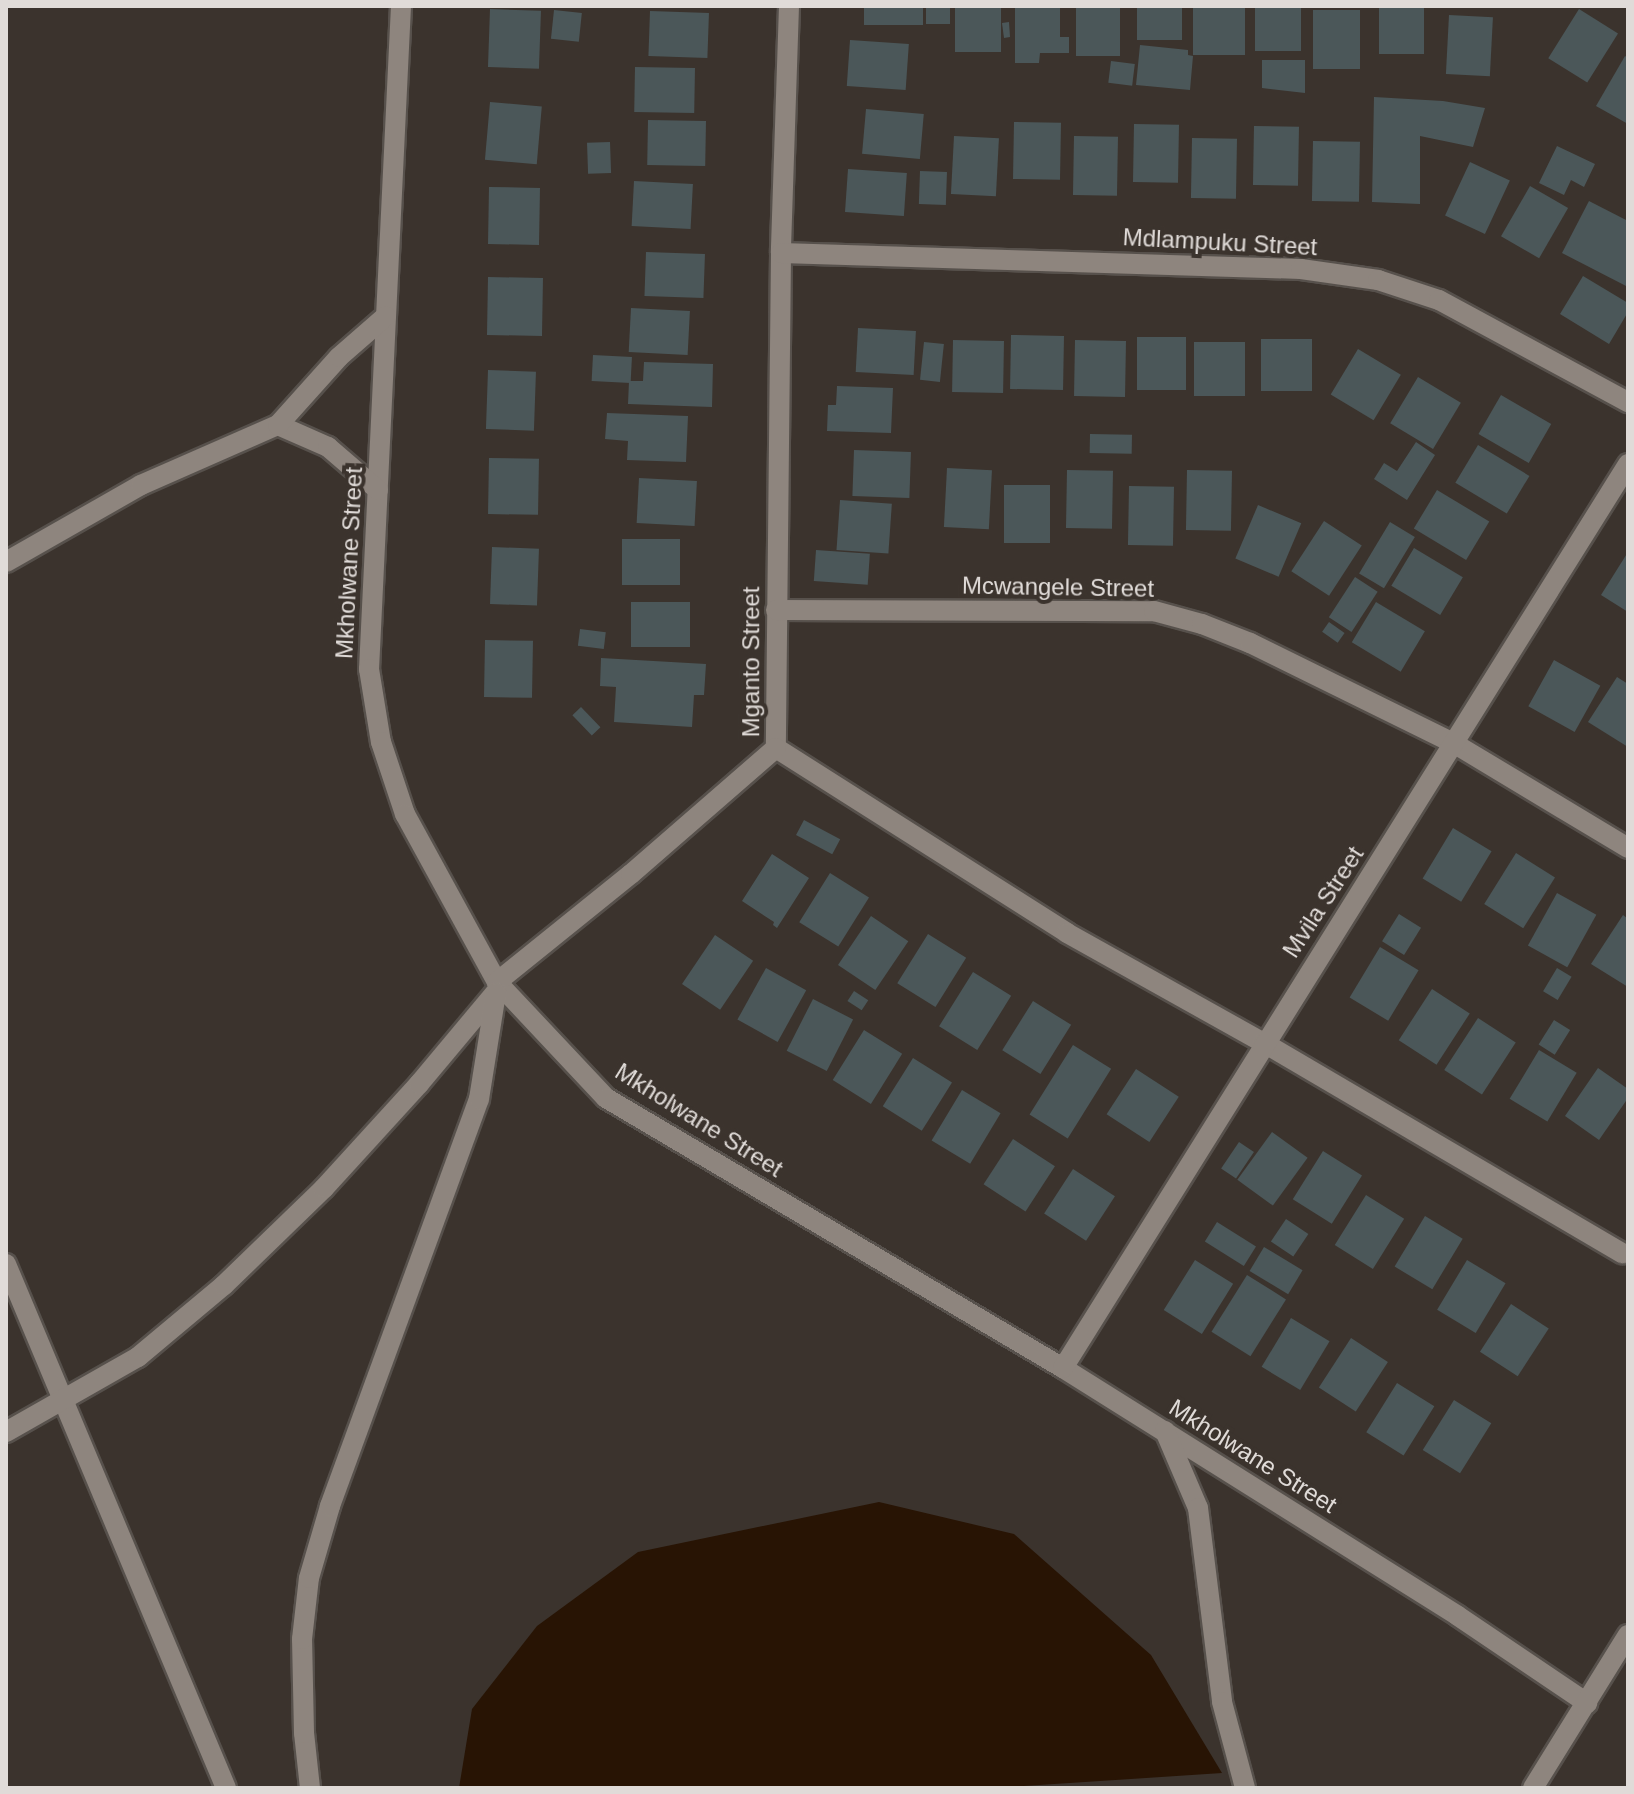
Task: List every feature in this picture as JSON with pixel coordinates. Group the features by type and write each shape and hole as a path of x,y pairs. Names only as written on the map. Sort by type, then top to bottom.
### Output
{"street":[{"name":"Mkholwane Street","path":"401,6 369,669 381,742 405,814 498,987 606,1098 1063,1368 1458,1616 1587,1703"},
{"name":"Mganto Street","path":"789,6 781,253 776,748 1067,933 1264,1043 1623,1254"},
{"name":"Mdlampuku Street","path":"781,253 1301,269 1378,280 1439,300 1628,402"},
{"path":"6,562 141,485 278,425 339,357 386,316"},
{"path":"278,425 328,447 378,490"},
{"name":"Mvila Street","path":"1063,1368 1628,464"},
{"name":"Mcwangele Street","path":"776,610 1154,611 1202,624 1250,643 1455,744 1628,848"},
{"path":"6,1432 138,1357 224,1285 324,1188 498,987 776,748"},
{"path":"310,1788 304,1733 302,1639 309,1578 330,1506 479,1099 498,987"},
{"path":"6,1264 63,1399 84,1459 105,1498 226,1788"},
{"path":"1165,1431 1198,1508 1222,1702 1245,1788"},
{"path":"1533,1788 1628,1635"}],"shaded area":[{"path":"879,1502 1014,1534 1151,1655 1222,1773 994,1788 459,1788 472,1709 537,1626 638,1552"}],"building":[{"path":"864,6 923,6 923,25 864,25"},
{"path":"926,6 950,6 950,24 926,24"},
{"path":"955,6 1001,6 1001,52 955,52"},
{"path":"1015,6 1060,6 1060,37 1069,37 1069,53 1040,53 1039,63 1015,63"},
{"path":"1076,6 1120,6 1120,56 1076,56"},
{"path":"1137,6 1182,6 1182,40 1137,40"},
{"path":"1193,6 1245,6 1245,55 1193,55"},
{"path":"1255,6 1301,6 1301,51 1255,51"},
{"path":"1379,6 1424,6 1424,54 1379,54"},
{"path":"490,9 541,11 539,69 488,67"},
{"path":"1579,9 1618,33 1587,83 1548,58"},
{"path":"554,10 582,13 579,42 551,39"},
{"path":"1313,10 1360,10 1360,69 1313,69"},
{"path":"650,11 709,13 707,58 648,56"},
{"path":"1449,15 1493,17 1490,76 1446,74"},
{"path":"1009,22 1010,37 1004,38 1002,23"},
{"path":"850,40 909,44 906,90 847,86"},
{"path":"1140,45 1188,50 1188,55 1193,56 1190,90 1136,85"},
{"path":"1625,56 1628,58 1628,124 1596,106"},
{"path":"1262,60 1305,60 1305,93 1262,88"},
{"path":"1111,61 1135,64 1132,86 1108,83"},
{"path":"635,67 695,68 694,113 634,112"},
{"path":"1374,97 1443,101 1485,108 1473,147 1420,136 1420,204 1372,202"},
{"path":"490,102 542,107 537,164 485,160"},
{"path":"866,109 924,114 920,159 862,154"},
{"path":"648,120 706,121 705,166 647,165"},
{"path":"1014,122 1061,123 1060,180 1013,179"},
{"path":"1134,124 1179,125 1178,183 1133,182"},
{"path":"1254,126 1299,127 1298,186 1253,185"},
{"path":"954,136 999,138 996,196 951,194"},
{"path":"1074,136 1118,137 1117,196 1073,195"},
{"path":"1192,138 1237,139 1236,199 1191,198"},
{"path":"1313,141 1360,142 1359,202 1312,201"},
{"path":"610,142 611,173 588,174 587,143"},
{"path":"1557,146 1595,164 1584,187 1571,180 1564,195 1539,183"},
{"path":"1470,162 1510,181 1485,234 1445,215"},
{"path":"848,169 907,173 904,216 845,212"},
{"path":"920,171 947,172 946,205 919,204"},
{"path":"634,181 693,184 691,229 632,226"},
{"path":"1530,186 1568,208 1539,258 1501,236"},
{"path":"489,187 540,188 539,245 488,244"},
{"path":"1589,201 1628,221 1628,287 1562,253"},
{"path":"646,252 705,254 703,298 644,296"},
{"path":"1583,276 1628,303 1628,312 1609,344 1560,314"},
{"path":"488,277 543,278 542,336 487,335"},
{"path":"631,308 690,311 688,355 629,352"},
{"path":"858,328 916,331 914,375 856,372"},
{"path":"1011,335 1064,336 1063,390 1010,389"},
{"path":"1137,337 1186,337 1186,390 1137,390"},
{"path":"1261,339 1312,339 1312,391 1261,391"},
{"path":"953,340 1004,341 1003,393 952,392"},
{"path":"1075,340 1126,341 1125,397 1074,396"},
{"path":"924,342 944,344 940,382 920,380"},
{"path":"1194,342 1245,342 1245,396 1194,396"},
{"path":"1358,349 1401,375 1374,420 1331,394"},
{"path":"593,355 632,357 631,383 592,381"},
{"path":"644,362 713,364 712,407 628,404 629,381 643,381"},
{"path":"488,370 536,372 534,431 486,429"},
{"path":"1418,377 1461,403 1433,449 1390,423"},
{"path":"837,386 893,388 891,433 827,431 828,405 836,405"},
{"path":"1501,395 1551,424 1529,463 1478,434"},
{"path":"607,413 688,416 686,462 627,460 628,441 605,439"},
{"path":"1090,434 1132,435 1132,454 1090,453"},
{"path":"1416,442 1435,455 1407,500 1374,479 1384,463 1397,471"},
{"path":"1478,445 1529,476 1507,514 1455,483"},
{"path":"854,450 911,452 909,498 852,496"},
{"path":"489,458 539,459 538,515 488,514"},
{"path":"947,468 992,470 989,529 944,527"},
{"path":"1067,470 1113,471 1112,529 1066,528"},
{"path":"1187,470 1232,471 1231,531 1186,530"},
{"path":"639,478 697,481 695,526 637,523"},
{"path":"1004,485 1050,485 1050,543 1004,543"},
{"path":"1129,486 1174,487 1173,546 1128,545"},
{"path":"1437,490 1489,521 1466,560 1414,529"},
{"path":"840,500 892,504 888,554 837,550"},
{"path":"1258,505 1301,523 1279,577 1235,558"},
{"path":"1324,521 1362,546 1329,596 1291,571"},
{"path":"1390,522 1415,537 1384,588 1359,573"},
{"path":"622,539 680,539 680,585 622,585"},
{"path":"492,547 539,549 537,606 490,604"},
{"path":"1414,548 1463,577 1440,615 1391,586"},
{"path":"816,550 870,554 868,585 814,581"},
{"path":"1628,552 1628,612 1601,595"},
{"path":"1355,577 1378,592 1352,632 1329,617"},
{"path":"631,602 690,602 690,647 631,647"},
{"path":"1376,602 1425,631 1401,672 1352,642"},
{"path":"1329,622 1345,633 1338,643 1322,632"},
{"path":"580,629 606,632 604,649 578,646"},
{"path":"485,640 533,641 532,698 484,697"},
{"path":"601,658 706,664 704,695 694,695 692,727 614,722 616,687 600,686"},
{"path":"1554,660 1600,686 1575,732 1528,706"},
{"path":"1617,677 1628,684 1628,747 1588,722"},
{"path":"581,707 600,727 592,735 572,715"},
{"path":"804,820 840,839 832,854 796,835"},
{"path":"1453,828 1492,851 1461,902 1423,879"},
{"path":"1516,853 1555,877 1523,928 1484,904"},
{"path":"772,854 809,878 777,928 774,922 742,901"},
{"path":"830,873 869,897 838,947 799,922"},
{"path":"1557,893 1596,915 1567,967 1528,945"},
{"path":"1399,914 1421,928 1404,955 1382,941"},
{"path":"1623,915 1628,919 1628,987 1591,964"},
{"path":"871,916 908,941 875,990 838,965"},
{"path":"928,934 966,958 935,1007 897,983"},
{"path":"715,935 753,961 720,1010 682,984"},
{"path":"1380,947 1419,970 1388,1021 1350,998"},
{"path":"766,968 806,990 778,1042 737,1020"},
{"path":"1557,968 1572,977 1558,1000 1543,991"},
{"path":"973,972 1011,996 977,1050 939,1026"},
{"path":"1432,989 1470,1014 1437,1065 1399,1040"},
{"path":"854,991 868,1000 862,1010 847,1001"},
{"path":"813,999 853,1019 827,1071 787,1051"},
{"path":"1033,1001 1071,1025 1040,1074 1002,1050"},
{"path":"1478,1018 1516,1043 1482,1095 1444,1070"},
{"path":"1554,1020 1570,1030 1555,1055 1539,1045"},
{"path":"864,1030 902,1054 871,1104 833,1080"},
{"path":"1073,1045 1111,1069 1068,1138 1030,1115"},
{"path":"1539,1050 1577,1073 1547,1122 1510,1099"},
{"path":"913,1058 952,1082 922,1131 883,1106"},
{"path":"1598,1068 1628,1089 1628,1098 1599,1140 1565,1116"},
{"path":"1136,1069 1179,1097 1149,1142 1107,1114"},
{"path":"962,1090 1001,1113 970,1164 932,1141"},
{"path":"1272,1132 1308,1158 1273,1206 1237,1180"},
{"path":"1013,1139 1055,1166 1026,1212 984,1184"},
{"path":"1239,1142 1254,1152 1236,1179 1221,1169"},
{"path":"1323,1151 1362,1175 1332,1224 1293,1199"},
{"path":"1073,1169 1115,1196 1086,1241 1044,1213"},
{"path":"1366,1195 1404,1219 1373,1269 1335,1245"},
{"path":"1425,1216 1463,1239 1432,1289 1395,1267"},
{"path":"1286,1219 1308,1234 1293,1256 1271,1241"},
{"path":"1217,1222 1256,1246 1244,1266 1205,1242"},
{"path":"1264,1247 1303,1270 1288,1294 1250,1271"},
{"path":"1195,1260 1233,1284 1202,1334 1164,1310"},
{"path":"1467,1260 1506,1283 1476,1333 1437,1310"},
{"path":"1247,1275 1286,1299 1251,1356 1211,1332"},
{"path":"1511,1304 1549,1329 1518,1376 1480,1352"},
{"path":"1291,1318 1330,1341 1300,1390 1262,1367"},
{"path":"1351,1338 1388,1362 1356,1411 1319,1387"},
{"path":"1397,1383 1434,1406 1404,1456 1366,1432"},
{"path":"1454,1400 1491,1423 1460,1473 1423,1450"}]}
